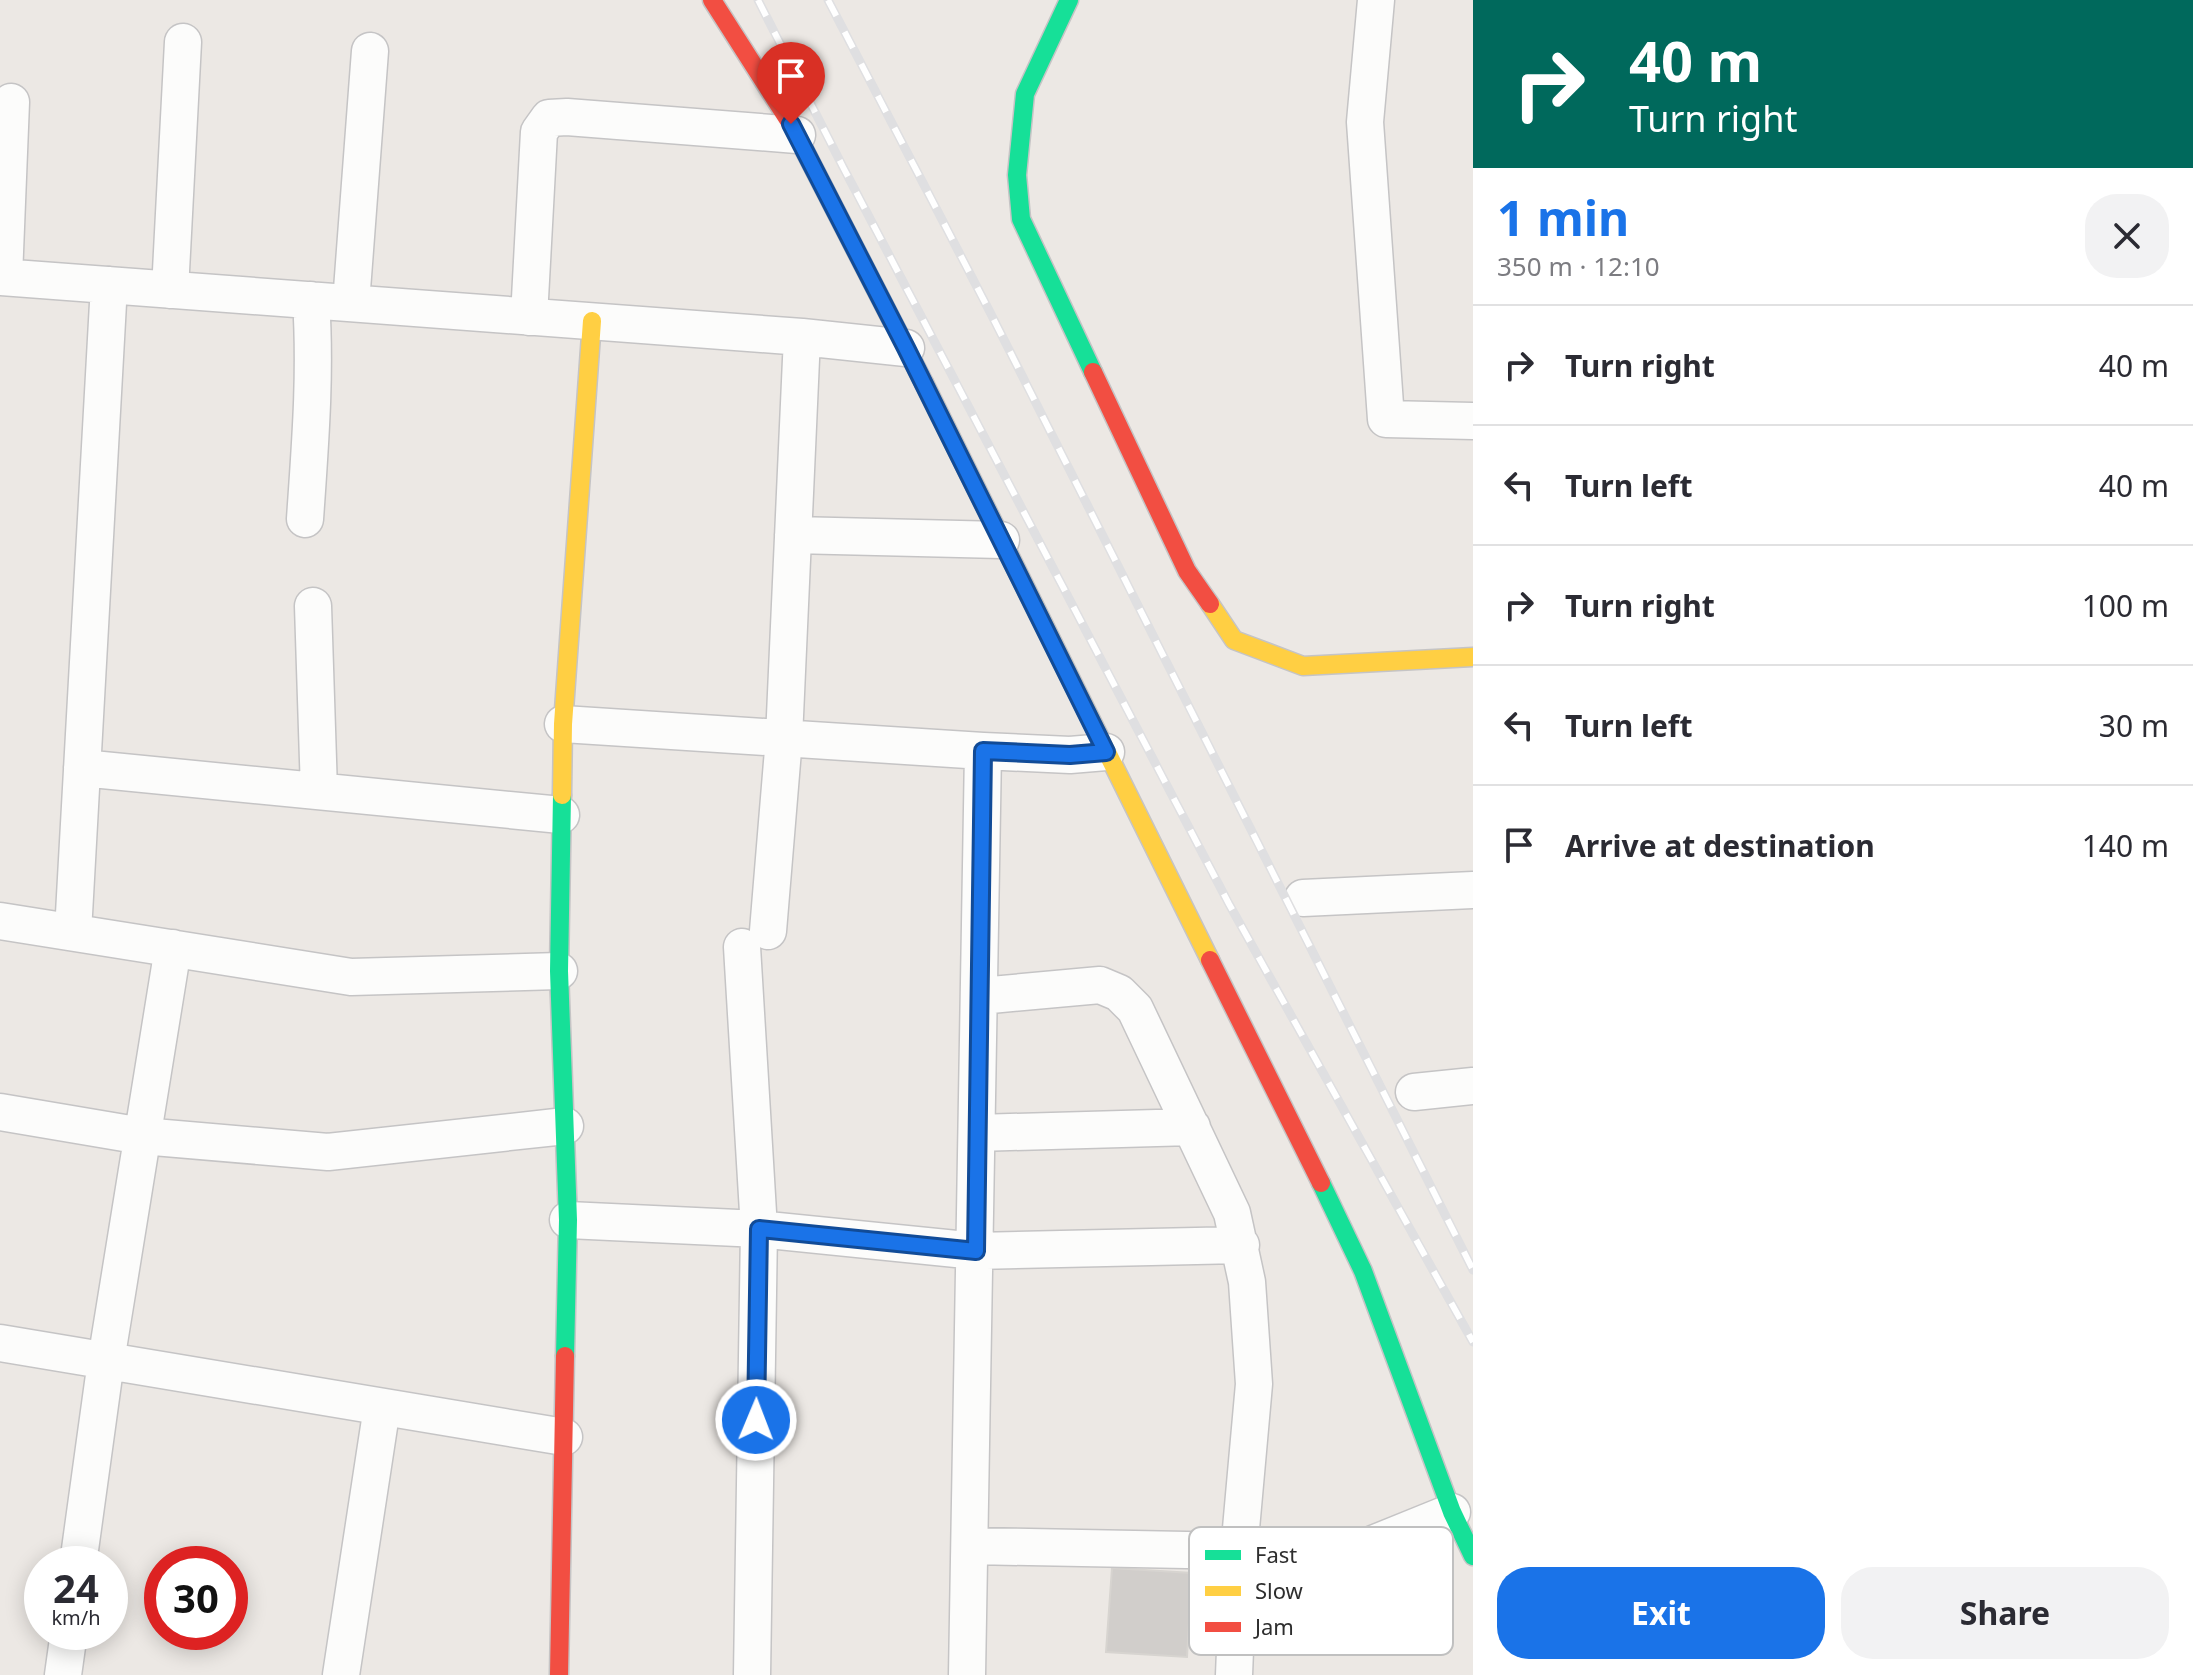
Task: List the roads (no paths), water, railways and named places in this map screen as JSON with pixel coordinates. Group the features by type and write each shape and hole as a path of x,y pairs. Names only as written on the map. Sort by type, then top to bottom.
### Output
{"street":[{"path":"712,0 797,135 906,348 1363,1271 1473,1556"},
{"path":"1069,0 1025,94 1017,175 1021,219 1187,571 1234,640 1303,666 1473,657"},
{"path":"1376,0 1365,122 1386,419 1473,421"},
{"path":"170,290 183,42"},
{"path":"351,303 370,51"},
{"path":"11,102 2,277 802,337 906,348"},
{"path":"529,317 539,132 549,118 797,135"},
{"path":"73,932 109,285"},
{"path":"305,519 313,408 311,300"},
{"path":"559,1675 568,1220 559,971 563,724 592,321"},
{"path":"752,1675 759,1229 755,939 784,738 802,337"},
{"path":"793,535 1001,540"},
{"path":"313,606 319,791"},
{"path":"563,724 983,751 1070,755 1106,752"},
{"path":"967,1675 983,751"},
{"path":"82,768 561,815"},
{"path":"1303,898 1473,890"},
{"path":"0,921 351,977 559,971"},
{"path":"80,1546 106,1361 173,948"},
{"path":"980,996 1100,985 1119,993 1135,1009 1232,1213 1241,1245 1247,1282 1254,1384 1241,1527"},
{"path":"1414,1092 1473,1086"},
{"path":"0,1112 142,1136 328,1152 565,1126"},
{"path":"977,1133 1192,1127"},
{"path":"568,1220 759,1229 976,1251 1241,1245"},
{"path":"0,1343 564,1437"},
{"path":"341,1675 382,1407"},
{"path":"1412,1527 1457,1508"},
{"path":"971,1546 1189,1550"},
{"path":"63,1675 66,1650"},
{"path":"1234,1675 1235,1655"}],"railway":[{"path":"758,0 1229,904 1473,1342"},
{"path":"828,0 991,314 1473,1270"}]}
